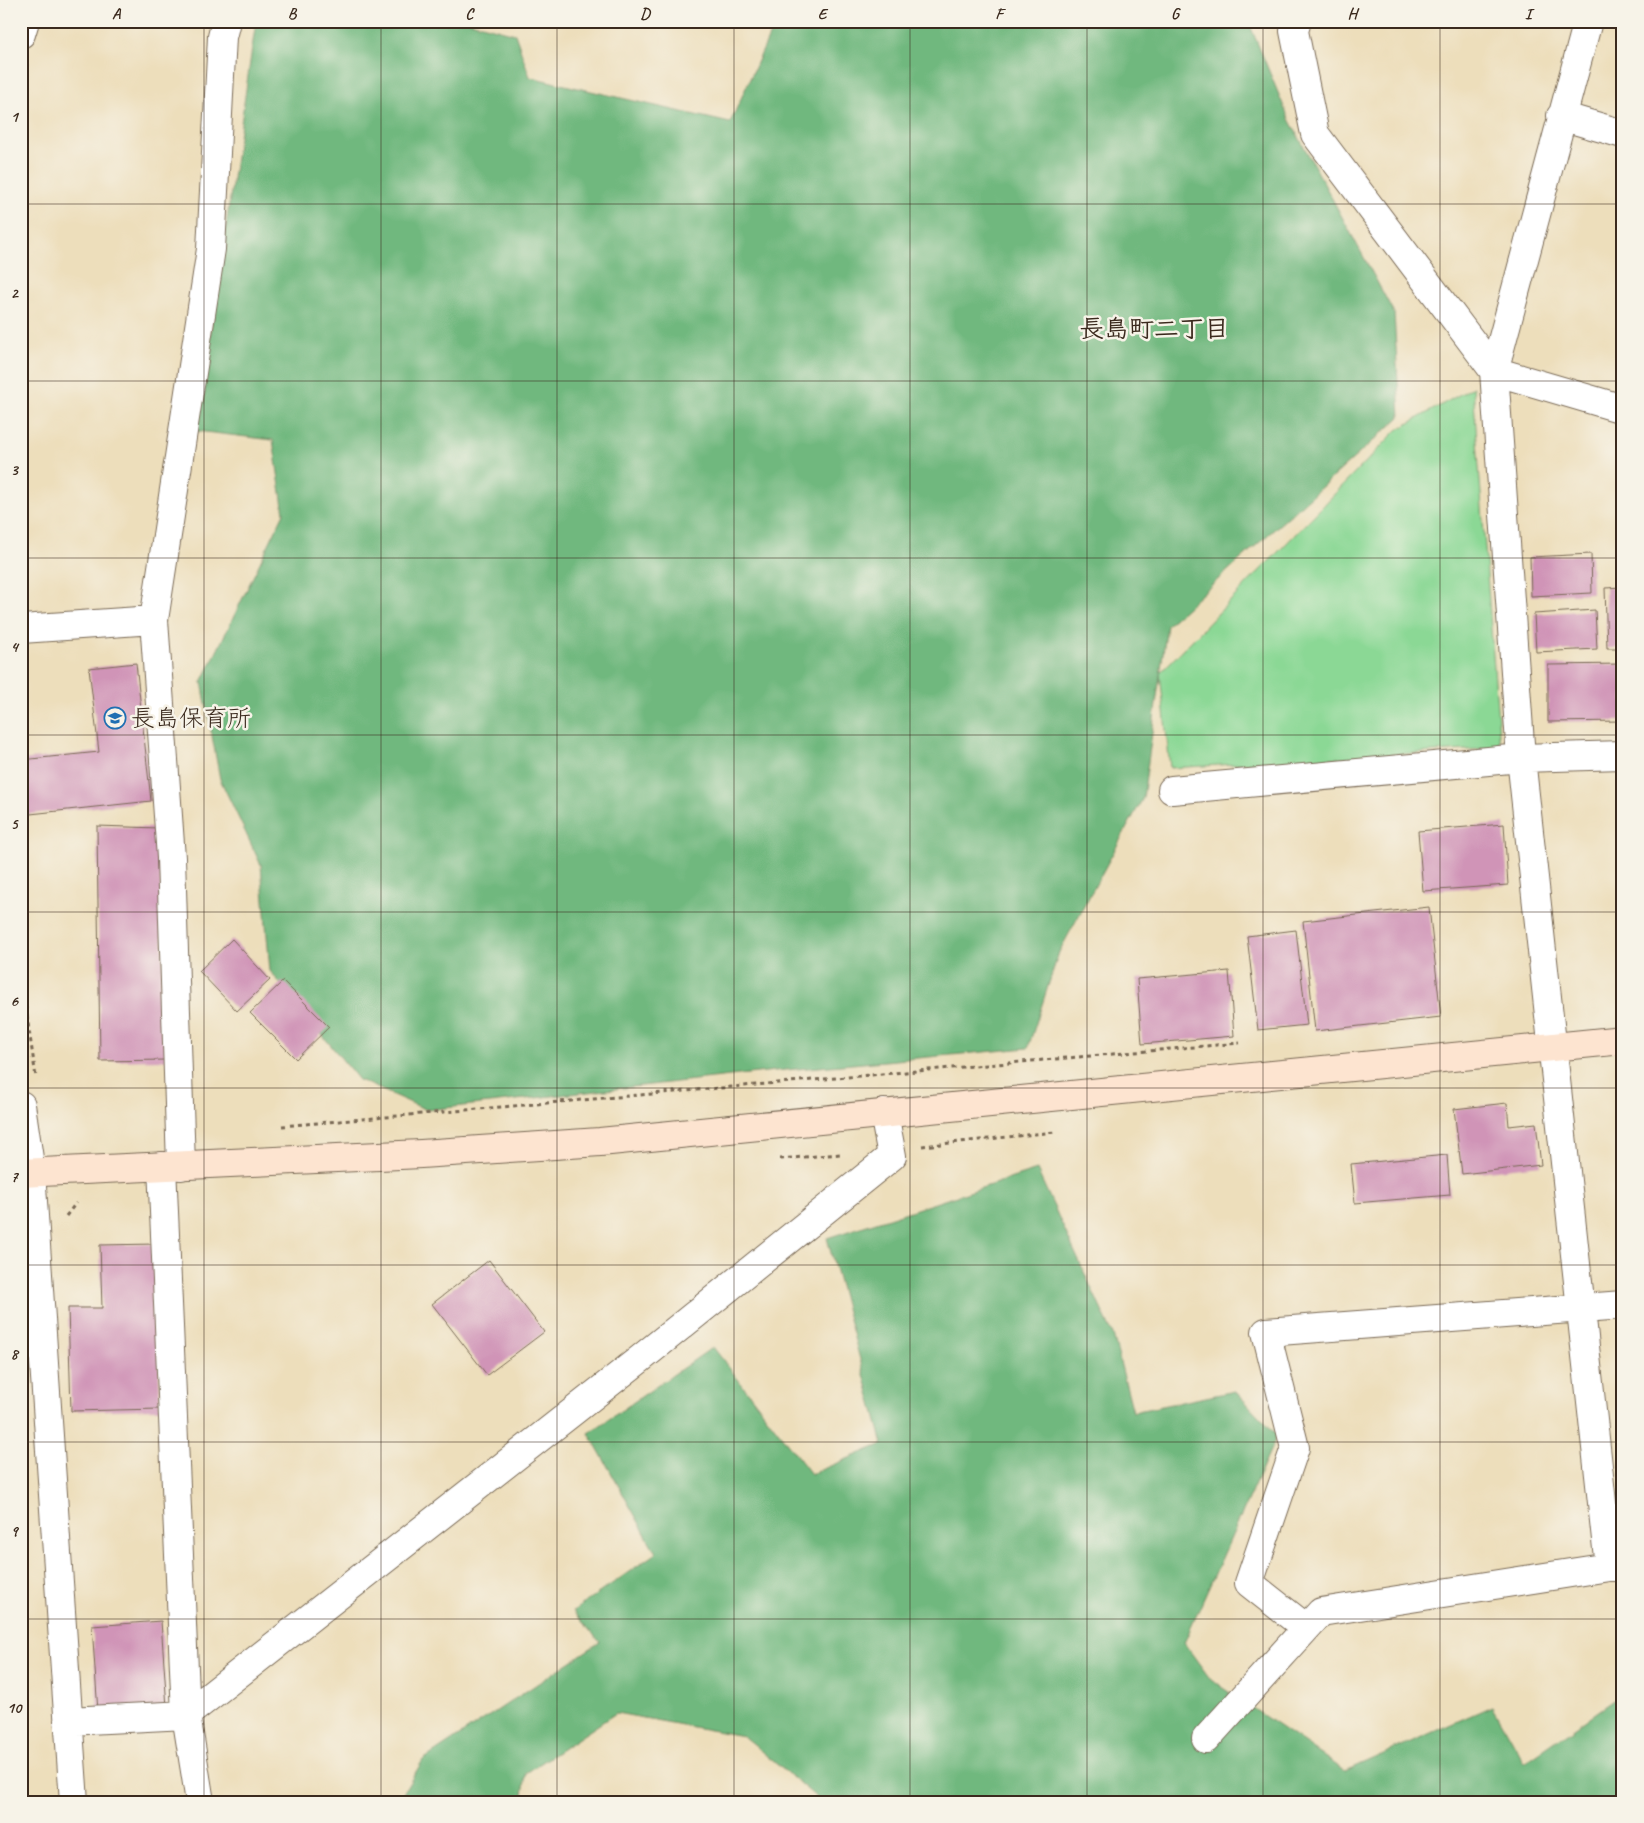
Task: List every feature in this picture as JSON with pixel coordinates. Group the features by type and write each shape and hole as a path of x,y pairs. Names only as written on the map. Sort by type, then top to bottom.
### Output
{"street":[{"path":"21,34 25,21"},
{"path":"200,1802 186,1714 171,1166 171,858 154,620 211,249 222,36 226,21"},
{"path":"1206,1739 1321,1612 1616,1567 1573,1247 1520,758 1494,371 1588,21"},
{"path":"1291,24 1315,134 1494,371 1623,409"},
{"path":"1561,116 1623,134"},
{"path":"21,629 154,620"},
{"path":"1172,790 1520,758 1623,755"},
{"path":"26,1172 421,1154 590,1143 1623,1040"},
{"path":"29,1095 26,1172 74,1802"},
{"path":"68,1721 186,1714 640,1360 892,1156 884,1113"},
{"path":"1306,1628 1249,1583 1295,1448 1266,1332 1623,1305"}],"path":[{"path":"21,976 29,1095"},
{"path":"279,1126 1250,1042"}],"green space":[{"path":"256,21 467,21 515,34 530,77 730,123 776,21 1247,21 1249,23 1289,119 1394,313 1400,417 1167,625 1143,798 1059,952 1028,1048 775,1071 427,1110 359,1080 270,971 261,865 220,779 202,682 284,513 273,440 196,431"},
{"path":"1473,387 1500,748 1170,768 1160,673 1397,430"},
{"path":"1037,1170 1113,1335 1133,1412 1235,1391 1277,1435 1184,1643 1211,1680 1345,1771 1492,1706 1524,1763 1623,1694 1623,1802 822,1802 743,1736 616,1713 526,1773 522,1802 398,1802 423,1760 600,1642 573,1611 656,1553 589,1433 713,1347 811,1474 883,1444 827,1238"}],"building":[{"path":"1591,554 1592,593 1531,596 1530,557"},
{"path":"1623,587 1623,648 1607,648 1605,588"},
{"path":"1595,610 1597,649 1536,652 1534,614"},
{"path":"136,663 151,801 21,815 21,760 99,752 89,668"},
{"path":"1623,664 1623,721 1548,722 1548,665"},
{"path":"1504,824 1508,885 1423,891 1418,831"},
{"path":"97,826 159,828 166,1060 100,1061"},
{"path":"1429,907 1441,1017 1315,1031 1303,921"},
{"path":"1296,930 1307,1025 1258,1030 1247,936"},
{"path":"232,939 270,980 237,1011 199,971"},
{"path":"1229,971 1234,1036 1142,1044 1137,979"},
{"path":"283,981 329,1027 296,1059 250,1013"},
{"path":"1507,1103 1509,1126 1536,1123 1541,1165 1462,1174 1454,1109"},
{"path":"1447,1155 1450,1195 1355,1203 1351,1164"},
{"path":"156,1244 160,1409 71,1411 68,1308 102,1308 100,1245"},
{"path":"489,1260 544,1332 487,1375 432,1304"},
{"path":"161,1621 167,1708 98,1712 92,1626"}],"place":[{"name":"長島保育所","path":"115,718"}],"district":[{"name":"長島町二丁目","path":"1154,328"}]}
